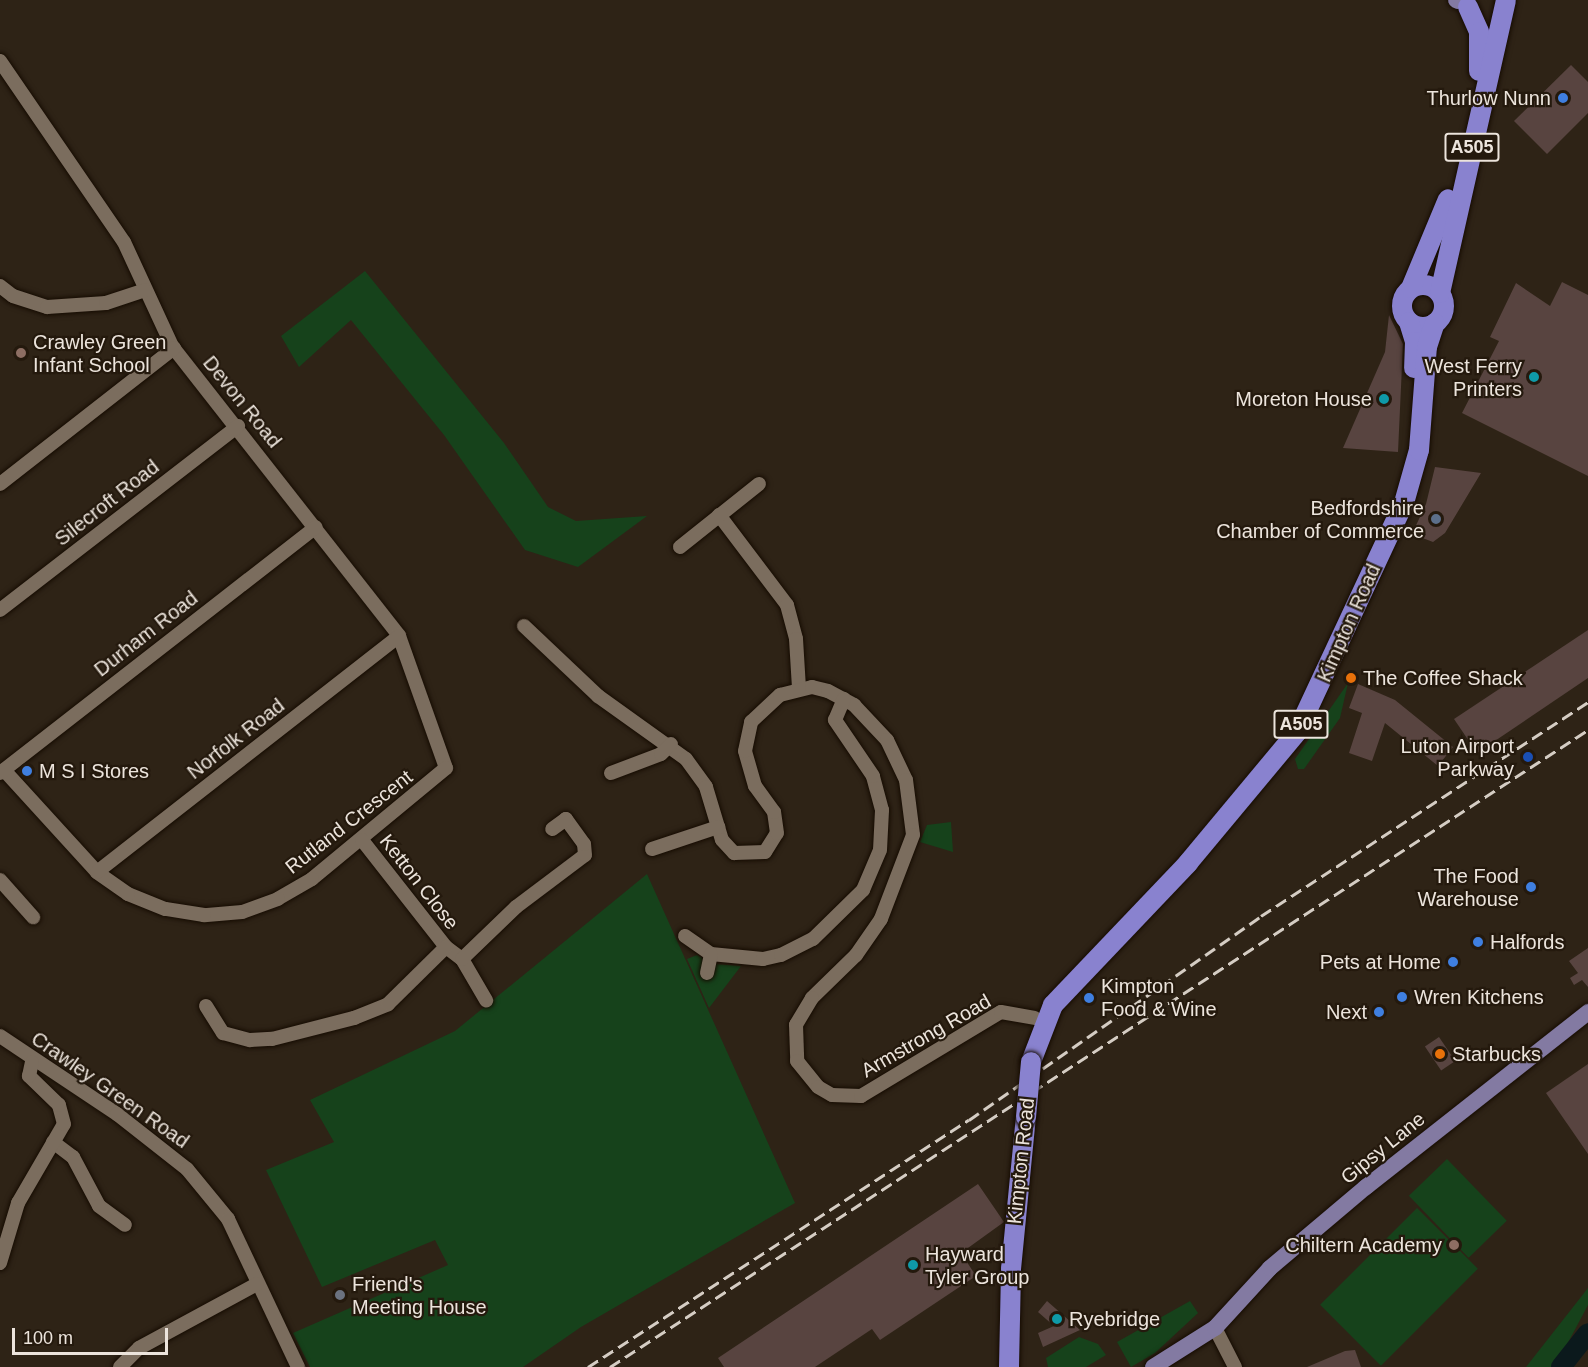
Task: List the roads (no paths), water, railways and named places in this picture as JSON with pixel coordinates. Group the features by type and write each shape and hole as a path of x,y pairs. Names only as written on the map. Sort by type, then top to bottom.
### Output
{"highway":[{"path":"1460,2 1488,10 1506,1"},
{"name":"A505","path":"1440,293 1506,1"},
{"name":"A505","path":"1411,288 1446,210 1479,75 1479,32 1460,2"},
{"path":"1430,286 1440,293 1444,308 1435,323 1422,327 1409,322 1402,306 1411,288 1430,286"},
{"name":"Kimpton Road","path":"1409,322 1415,342 1408,449 1412,472"},
{"name":"Kimpton Road","path":"1009,1367 1010,1280 1031,1062 1053,1005 1198,847 1297,732 1389,540 1412,472 1419,450 1427,347 1435,323"},
{"name":"Kimpton Road","path":"1031,1062 1027,1049 1034,1018 1180,854 1198,847"}],"main road":[{"name":"Gipsy Lane","path":"1153,1367 1215,1328 1270,1268 1366,1187 1588,1012"}],"street":[{"name":"Devon Road","path":"0,61 110,218 174,348 238,426 399,636 446,768"},
{"path":"0,286 13,296 47,307 106,303 145,290"},
{"path":"0,484 174,348"},
{"name":"Silecroft Road","path":"0,610 238,426"},
{"path":"680,547 759,484"},
{"path":"524,626 598,696 671,744 706,787 722,840 744,856 765,852 774,842 778,823 746,767 746,736 764,707 798,688 796,639 787,604 719,515"},
{"name":"Durham Road","path":"2,771 316,527"},
{"name":"Norfolk Road","path":"97,872 399,636"},
{"name":"Armstrong Road","path":"798,688 812,687 844,699 872,720 895,753 911,799 913,836 875,928 801,1013 793,1037 801,1070 832,1095 861,1096 1001,1012 1034,1018"},
{"path":"685,936 711,954 763,959 796,949 850,905 869,878 880,850 882,810 873,776 835,720 844,699"},
{"path":"611,773 661,754 671,744"},
{"name":"Rutland Crescent","path":"2,771 97,872 128,894 165,909 204,915 242,912 279,899 362,840 446,768"},
{"name":"Ketton Close","path":"462,959 516,907 585,855 584,844 566,819 552,829"},
{"path":"652,849 718,827"},
{"name":"Ketton Close","path":"362,840 446,947 462,959 486,1000"},
{"path":"0,880 33,917"},
{"name":"Ketton Close","path":"206,1006 223,1033 250,1040 272,1039 354,1018 388,1004 446,947"},
{"path":"707,972 711,954"},
{"name":"Crawley Green Road","path":"0,1036 32,1062 117,1114 188,1169 228,1219 298,1367"},
{"path":"0,1263 18,1203 53,1142 64,1117 59,1105 29,1076 32,1062"},
{"path":"53,1142 73,1156 99,1206 125,1225"},
{"path":"120,1367 139,1348 257,1284"},
{"path":"1215,1328 1235,1367"}],"waterway":[{"path":"1561,1367 1588,1333"}],"railway":[{"path":"588,1367 969,1120 1261,916 1588,702"},
{"path":"610,1367 1588,730"}],"place":[{"name":"Thurlow Nunn","path":"1563,98"},
{"name":"Crawley Green Infant School","path":"21,353"},
{"name":"West Ferry Printers","path":"1534,377"},
{"name":"Moreton House","path":"1384,399"},
{"name":"Bedfordshire Chamber of Commerce","path":"1436,519"},
{"name":"The Coffee Shack","path":"1351,678"},
{"name":"Luton Airport Parkway","path":"1528,757"},
{"name":"M S I Stores","path":"27,771"},
{"name":"The Food Warehouse","path":"1531,887"},
{"name":"Halfords","path":"1478,942"},
{"name":"Pets at Home","path":"1453,962"},
{"name":"Wren Kitchens","path":"1402,997"},
{"name":"Kimpton Food & Wine","path":"1089,998"},
{"name":"Next","path":"1379,1012"},
{"name":"Starbucks","path":"1440,1054"},
{"name":"Chiltern Academy","path":"1454,1245"},
{"name":"Hayward Tyler Group","path":"913,1265"},
{"name":"Friend's Meeting House","path":"340,1295"},
{"name":"Ryebridge","path":"1057,1319"}]}
